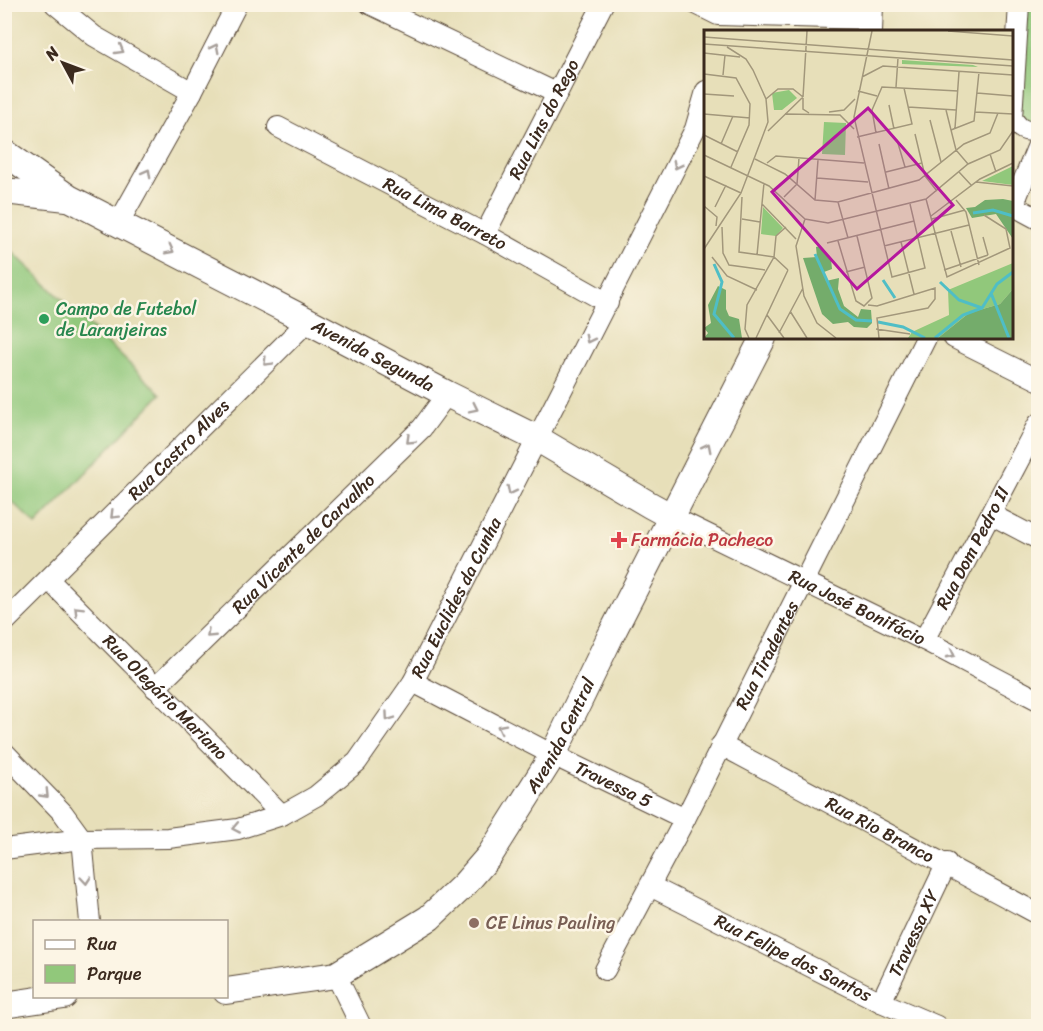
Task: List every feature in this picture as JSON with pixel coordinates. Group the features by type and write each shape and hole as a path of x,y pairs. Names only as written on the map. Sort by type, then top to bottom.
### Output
{"street":[{"path":"55,4 94,36 192,92"},
{"path":"118,224 192,92 237,4"},
{"path":"370,4 556,93"},
{"name":"Rua Lins do Rego","path":"485,234 603,4"},
{"path":"696,4 717,17 870,18"},
{"path":"1013,102 1019,4"},
{"name":"Rua Euclides da Cunha","path":"4,849 82,839 168,838 238,829 282,815 316,796 357,762 413,682 695,129 704,95"},
{"path":"1013,120 1024,131 1038,130"},
{"name":"Rua Lima Barreto","path":"278,127 485,234 608,303"},
{"path":"1013,203 1038,145"},
{"path":"4,152 69,198"},
{"path":"4,191 69,198"},
{"name":"Avenida Segunda","path":"69,198 538,439 672,517"},
{"path":"1013,206 1038,219"},
{"name":"Rua Castro Alves","path":"4,623 308,321"},
{"name":"Avenida Central","path":"228,991 336,975 429,918 464,885 490,855 553,755 610,637 762,339"},
{"name":"Rua Tiradentes","path":"605,970 685,819 926,339"},
{"path":"956,339 1038,380"},
{"name":"Rua Vicente de Carvalho","path":"155,688 422,428 447,394"},
{"name":"Rua Dom Pedro II","path":"924,640 1038,424"},
{"path":"992,515 1038,539"},
{"name":"Rua José Bonifácio","path":"672,517 805,580 1038,700"},
{"name":"Rua Olegário Mariano","path":"49,580 282,815"},
{"name":"Travessa 5","path":"413,682 553,755 685,819"},
{"name":"Rua Rio Branco","path":"721,745 947,863 1038,914"},
{"path":"4,752 63,813 82,839 90,920"},
{"name":"Travessa XY","path":"881,1002 947,863"},
{"name":"Rua Felipe dos Santos","path":"650,886 881,1002 937,1026"},
{"path":"336,975 361,1026"},
{"path":"4,1005 51,998"}],"green space":[{"path":"1025,5 1038,5 1038,124 1029,125 1017,116"},
{"name":"Campo de Futebol de Laranjeiras","path":"4,244 161,394 36,525 5,495"}],"place":[{"name":"Campo de Futebol de Laranjeiras","path":"44,319"},
{"name":"Farmácia Pacheco","path":"619,540"},
{"name":"CE Linus Pauling","path":"474,923"}]}
